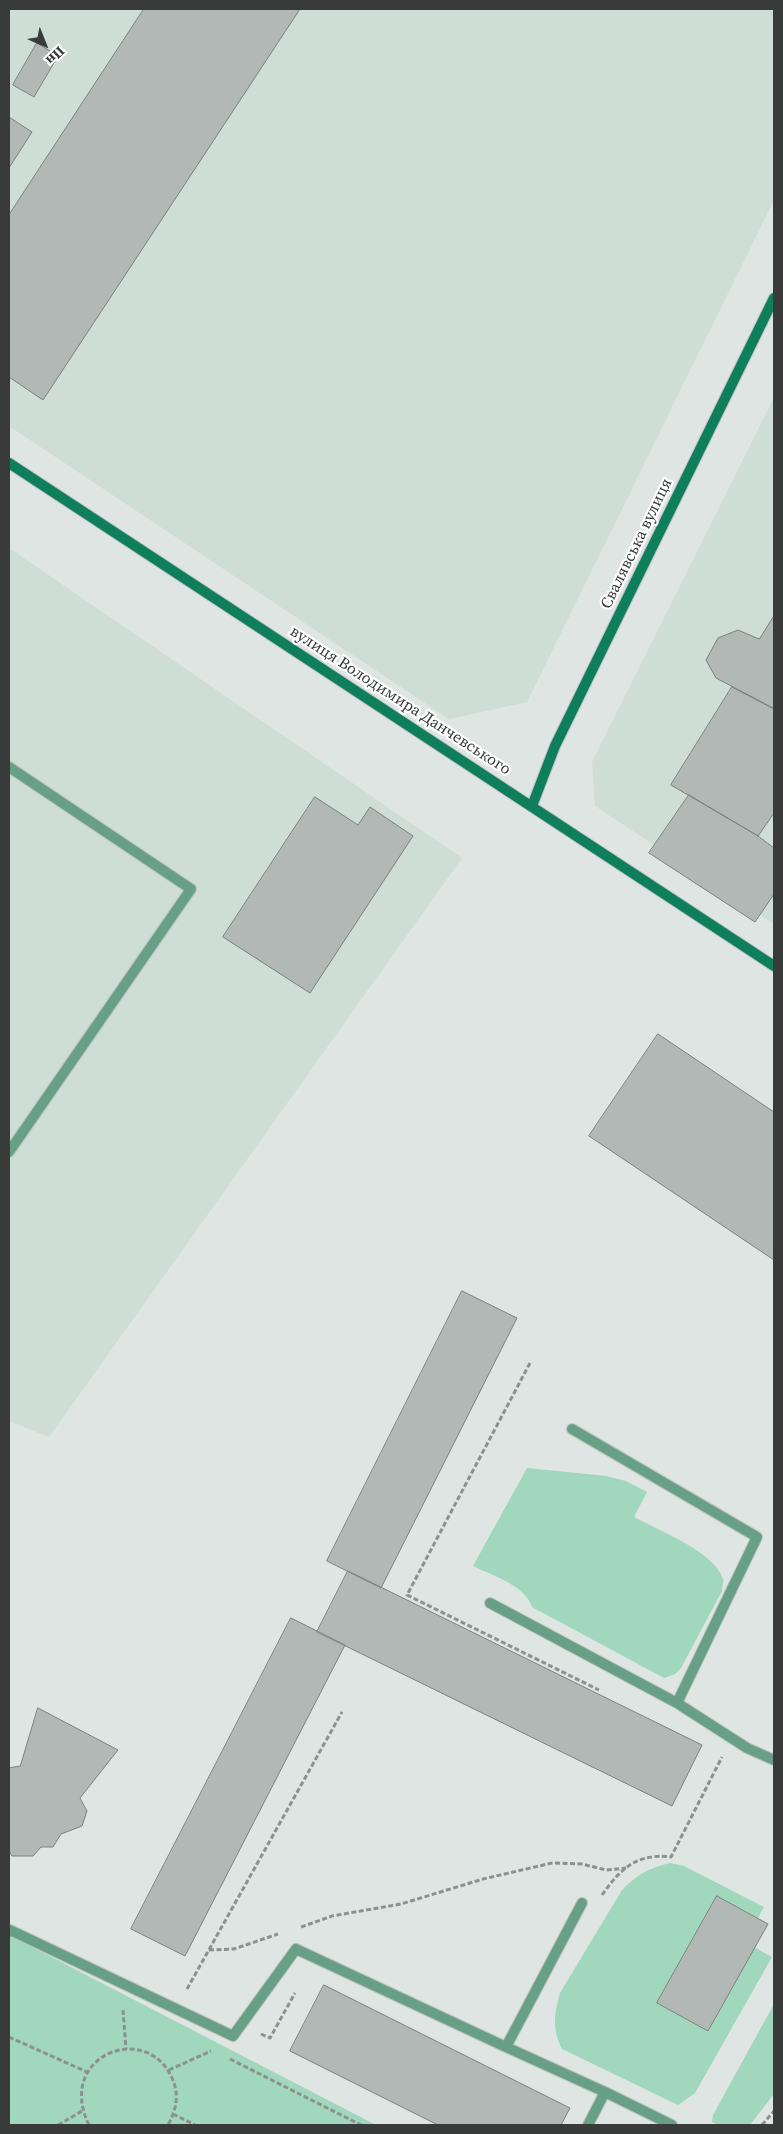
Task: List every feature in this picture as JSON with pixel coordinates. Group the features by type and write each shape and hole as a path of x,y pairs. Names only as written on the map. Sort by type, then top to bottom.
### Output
{"street":[{"name":"Свалявська вулиця","path":"532,806 555,746 774,298"},
{"name":"вулиця Володимира Данчевського","path":"9,463 774,966"}],"lane":[{"path":"9,768 190,889 9,1152"},
{"path":"572,1429 757,1537 677,1703"},
{"path":"490,1603 677,1703 747,1748 774,1760"},
{"path":"506,2047 582,1903"},
{"path":"9,1931 233,2036 296,1949 672,2125"},
{"path":"588,2125 605,2092"}],"path":[{"path":"530,1363 407,1595 601,1691"},
{"path":"184,1995 342,1712"},
{"path":"599,1899 614,1878 638,1859 658,1855 671,1857 725,1752"},
{"path":"294,1929 332,1916 401,1904 483,1879 552,1862 582,1864 606,1870 626,1868"},
{"path":"209,1950 234,1949 285,1932"},
{"path":"240,2025 270,2038 298,1986"},
{"path":"123,2006 126,2049"},
{"path":"9,2038 87,2072"},
{"path":"90,2125 82,2111 80,2098 87,2072 97,2060 110,2052 126,2049 150,2054 169,2070 175,2084 177,2099 174,2114 168,2125"},
{"path":"169,2070 213,2050"},
{"path":"58,2125 82,2111"},
{"path":"762,2125 774,2111"},
{"path":"174,2114 195,2125"}],"shaded area":[{"path":"9,9 774,9 774,200 527,702 449,719 9,426"},
{"path":"774,397 774,924 595,806 592,762"},
{"path":"9,548 462,858 49,1437 9,1421"}],"green space":[{"path":"527,1468 606,1476 626,1481 647,1492 634,1517 698,1551 718,1569 723,1580 722,1591 681,1668 675,1674 664,1678 532,1607 528,1599 516,1587 473,1566"},
{"path":"670,1863 684,1866 764,1907 758,1918 717,1896 657,2003 708,2031 754,1947 772,1957 695,2093 678,2105 562,2049 555,2028 556,2008 560,1993 622,1890 643,1873"},
{"path":"9,1935 376,2125 9,2125"},
{"path":"774,2004 774,2094 750,2125 718,2125 712,2122 713,2115"}],"building":[{"path":"144,9 300,9 43,400 9,377 9,215"},
{"path":"37,43 58,56 34,97 13,85"},
{"path":"9,117 32,132 9,168"},
{"path":"774,616 773,708 716,678 706,660 718,638 738,630 759,639"},
{"path":"732,687 774,709 774,813 758,836 671,785"},
{"path":"689,795 758,836 774,848 774,894 755,922 649,853"},
{"path":"315,797 358,825 370,807 413,836 310,993 223,937"},
{"path":"658,1034 774,1112 774,1260 589,1136"},
{"path":"462,1291 517,1318 381,1588 327,1561"},
{"path":"348,1571 702,1745 672,1806 317,1632"},
{"path":"291,1618 345,1645 185,1956 131,1929"},
{"path":"38,1708 118,1750 80,1798 87,1811 82,1826 61,1834 53,1847 41,1847 33,1856 12,1856 9,1851 9,1768 20,1766"},
{"path":"717,1896 768,1924 708,2031 657,2003"},
{"path":"324,1985 570,2108 561,2125 438,2125 290,2051"}]}
